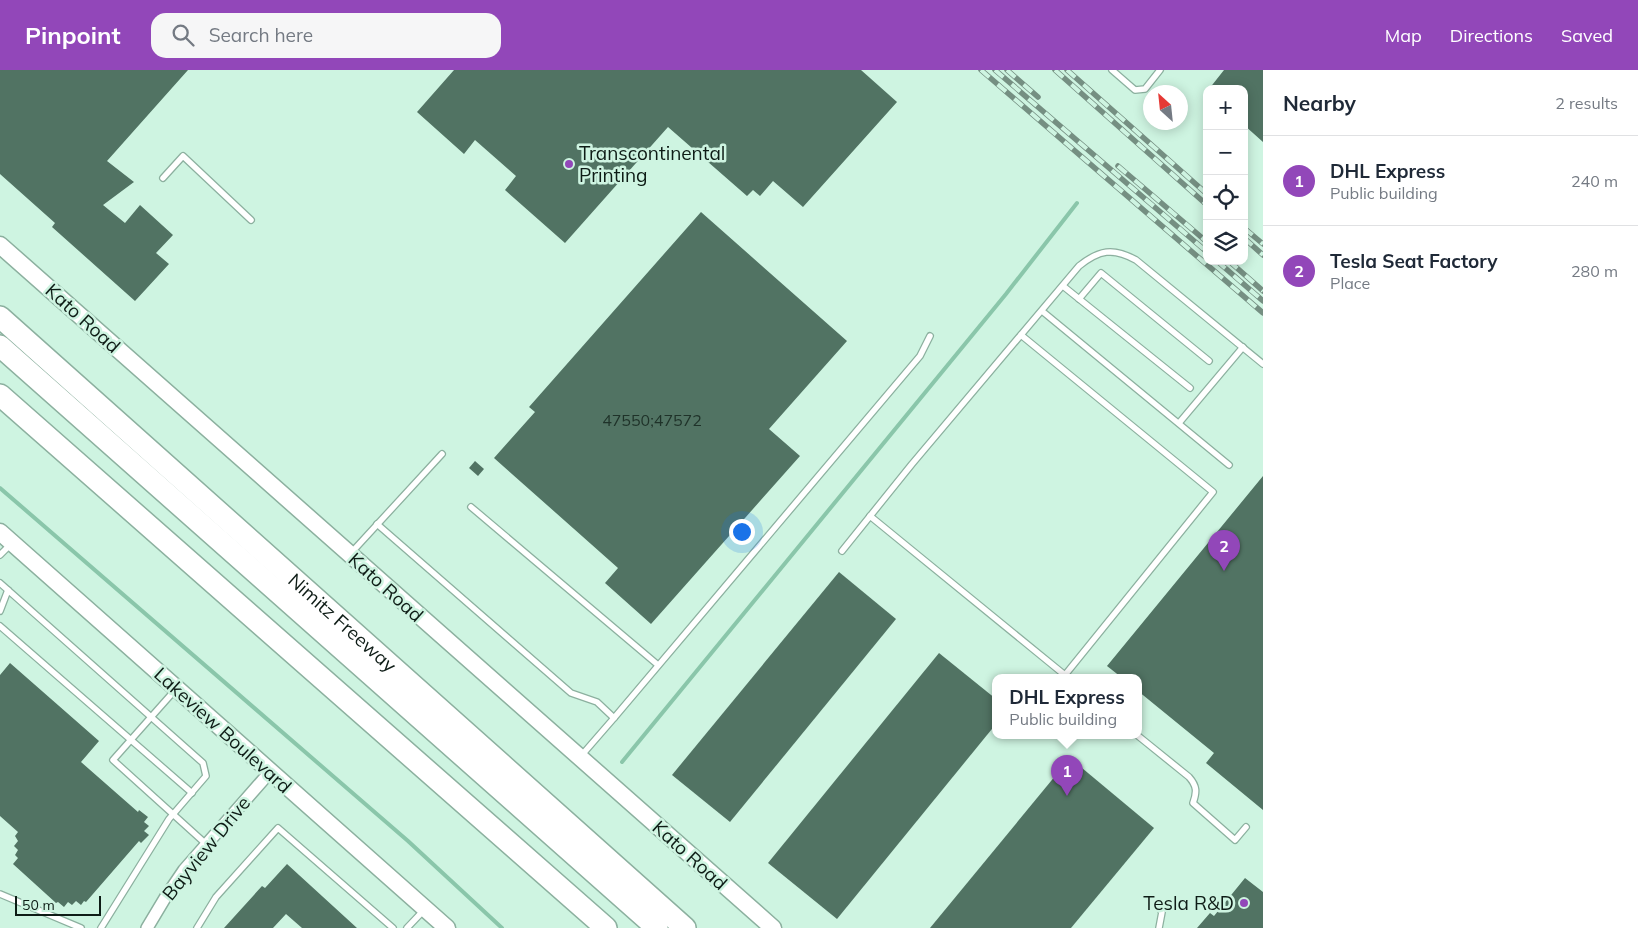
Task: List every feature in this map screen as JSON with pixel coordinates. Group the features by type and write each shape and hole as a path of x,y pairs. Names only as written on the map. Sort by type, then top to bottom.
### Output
{"highway":[{"name":"Nimitz Freeway","path":"0,317 685,928"},
{"path":"0,346 657,928"},
{"path":"0,395 606,928"}],"street":[{"name":"Kato Road","path":"0,245 773,928"},
{"name":"Lakeview Boulevard","path":"6,538 447,928"},
{"name":"Bayview Drive","path":"147,928 184,870 270,772"}],"lane":[{"path":"1112,70 1134,90 1145,89 1160,70"},
{"path":"163,178 183,156 251,220"},
{"path":"842,550 1079,266 1100,253 1112,251 1124,253 1136,260 1263,364"},
{"path":"1079,298 1101,273 1210,361"},
{"path":"1063,286 1190,388"},
{"path":"1042,310 1229,465"},
{"path":"1021,335 1213,492 1068,674"},
{"path":"580,757 920,356 930,336"},
{"path":"1179,423 1242,347"},
{"path":"349,554 442,454"},
{"path":"471,507 658,665"},
{"path":"870,516 1064,674"},
{"path":"377,524 571,693 598,702 614,718"},
{"path":"0,555 6,538"},
{"path":"0,583 204,763 206,776 172,815 101,928"},
{"path":"0,611 8,590"},
{"path":"0,626 192,793"},
{"path":"176,688 113,760 206,844"},
{"path":"1142,739 1189,777 1195,784 1196,791 1193,803 1235,840 1246,827"},
{"path":"197,928 216,897 278,828 393,928"},
{"path":"0,894 81,928"},
{"path":"1159,908 1162,912 1159,928"},
{"path":"408,928 425,909"}],"building":[{"path":"0,70 188,70 107,161 134,182 103,205 125,223 140,205 173,235 156,253 169,264 135,301 52,227 55,223 0,174"},
{"name":"Transcontinental Printing","path":"454,70 861,70 897,102 803,207 773,181 760,196 753,190 747,196 668,127 565,243 505,190 516,176 475,140 464,154 417,112"},
{"path":"1224,70 1263,70 1263,142 1248,129 1248,85 1212,85"},
{"path":"701,212 847,341 769,429 800,456 651,624 605,583 618,568 494,458 535,412 529,407"},
{"path":"475,461 484,469 478,476 469,468"},
{"path":"1263,476 1263,810 1206,763 1214,753 1142,694 1142,674 1117,674 1107,666"},
{"path":"839,572 896,619 730,822 672,775"},
{"path":"939,653 992,696 992,729 837,919 768,863"},
{"path":"10,663 99,741 81,762 138,812 139,810 148,817 144,822 149,826 144,831 149,835 141,843 139,841 86,902 84,901 81,905 76,901 72,905 68,902 64,907 58,902 56,903 13,864 18,858 15,855 18,850 14,846 18,841 15,836 18,832 0,816 0,675"},
{"path":"1070,758 1154,828 1071,928 930,928"},
{"path":"287,864 357,928 302,928 286,914 273,928 224,928 262,886 265,888"},
{"name":"Tesla R&D","path":"1245,878 1263,892 1263,928 1197,928 1210,913 1214,916"}],"waterway":[{"path":"622,762 1006,294 1077,203"},
{"path":"0,488 408,841 502,928"}],"railway":[{"path":"981,70 1263,313"},
{"path":"995,70 1203,249"},
{"path":"1007,70 1038,97"},
{"path":"1055,70 1203,201"},
{"path":"1067,70 1203,190"},
{"path":"1118,166 1203,239"},
{"path":"1248,231 1263,244"},
{"path":"1248,242 1263,255"},
{"path":"1222,265 1263,301"},
{"path":"1234,265 1263,291"}],"place":[{"name":"Transcontinental Printing","path":"569,164"},
{"name":"Tesla Seat Factory","path":"1224,571"},
{"name":"DHL Express","path":"1067,796"},
{"name":"Tesla R&D","path":"1244,903"}]}
